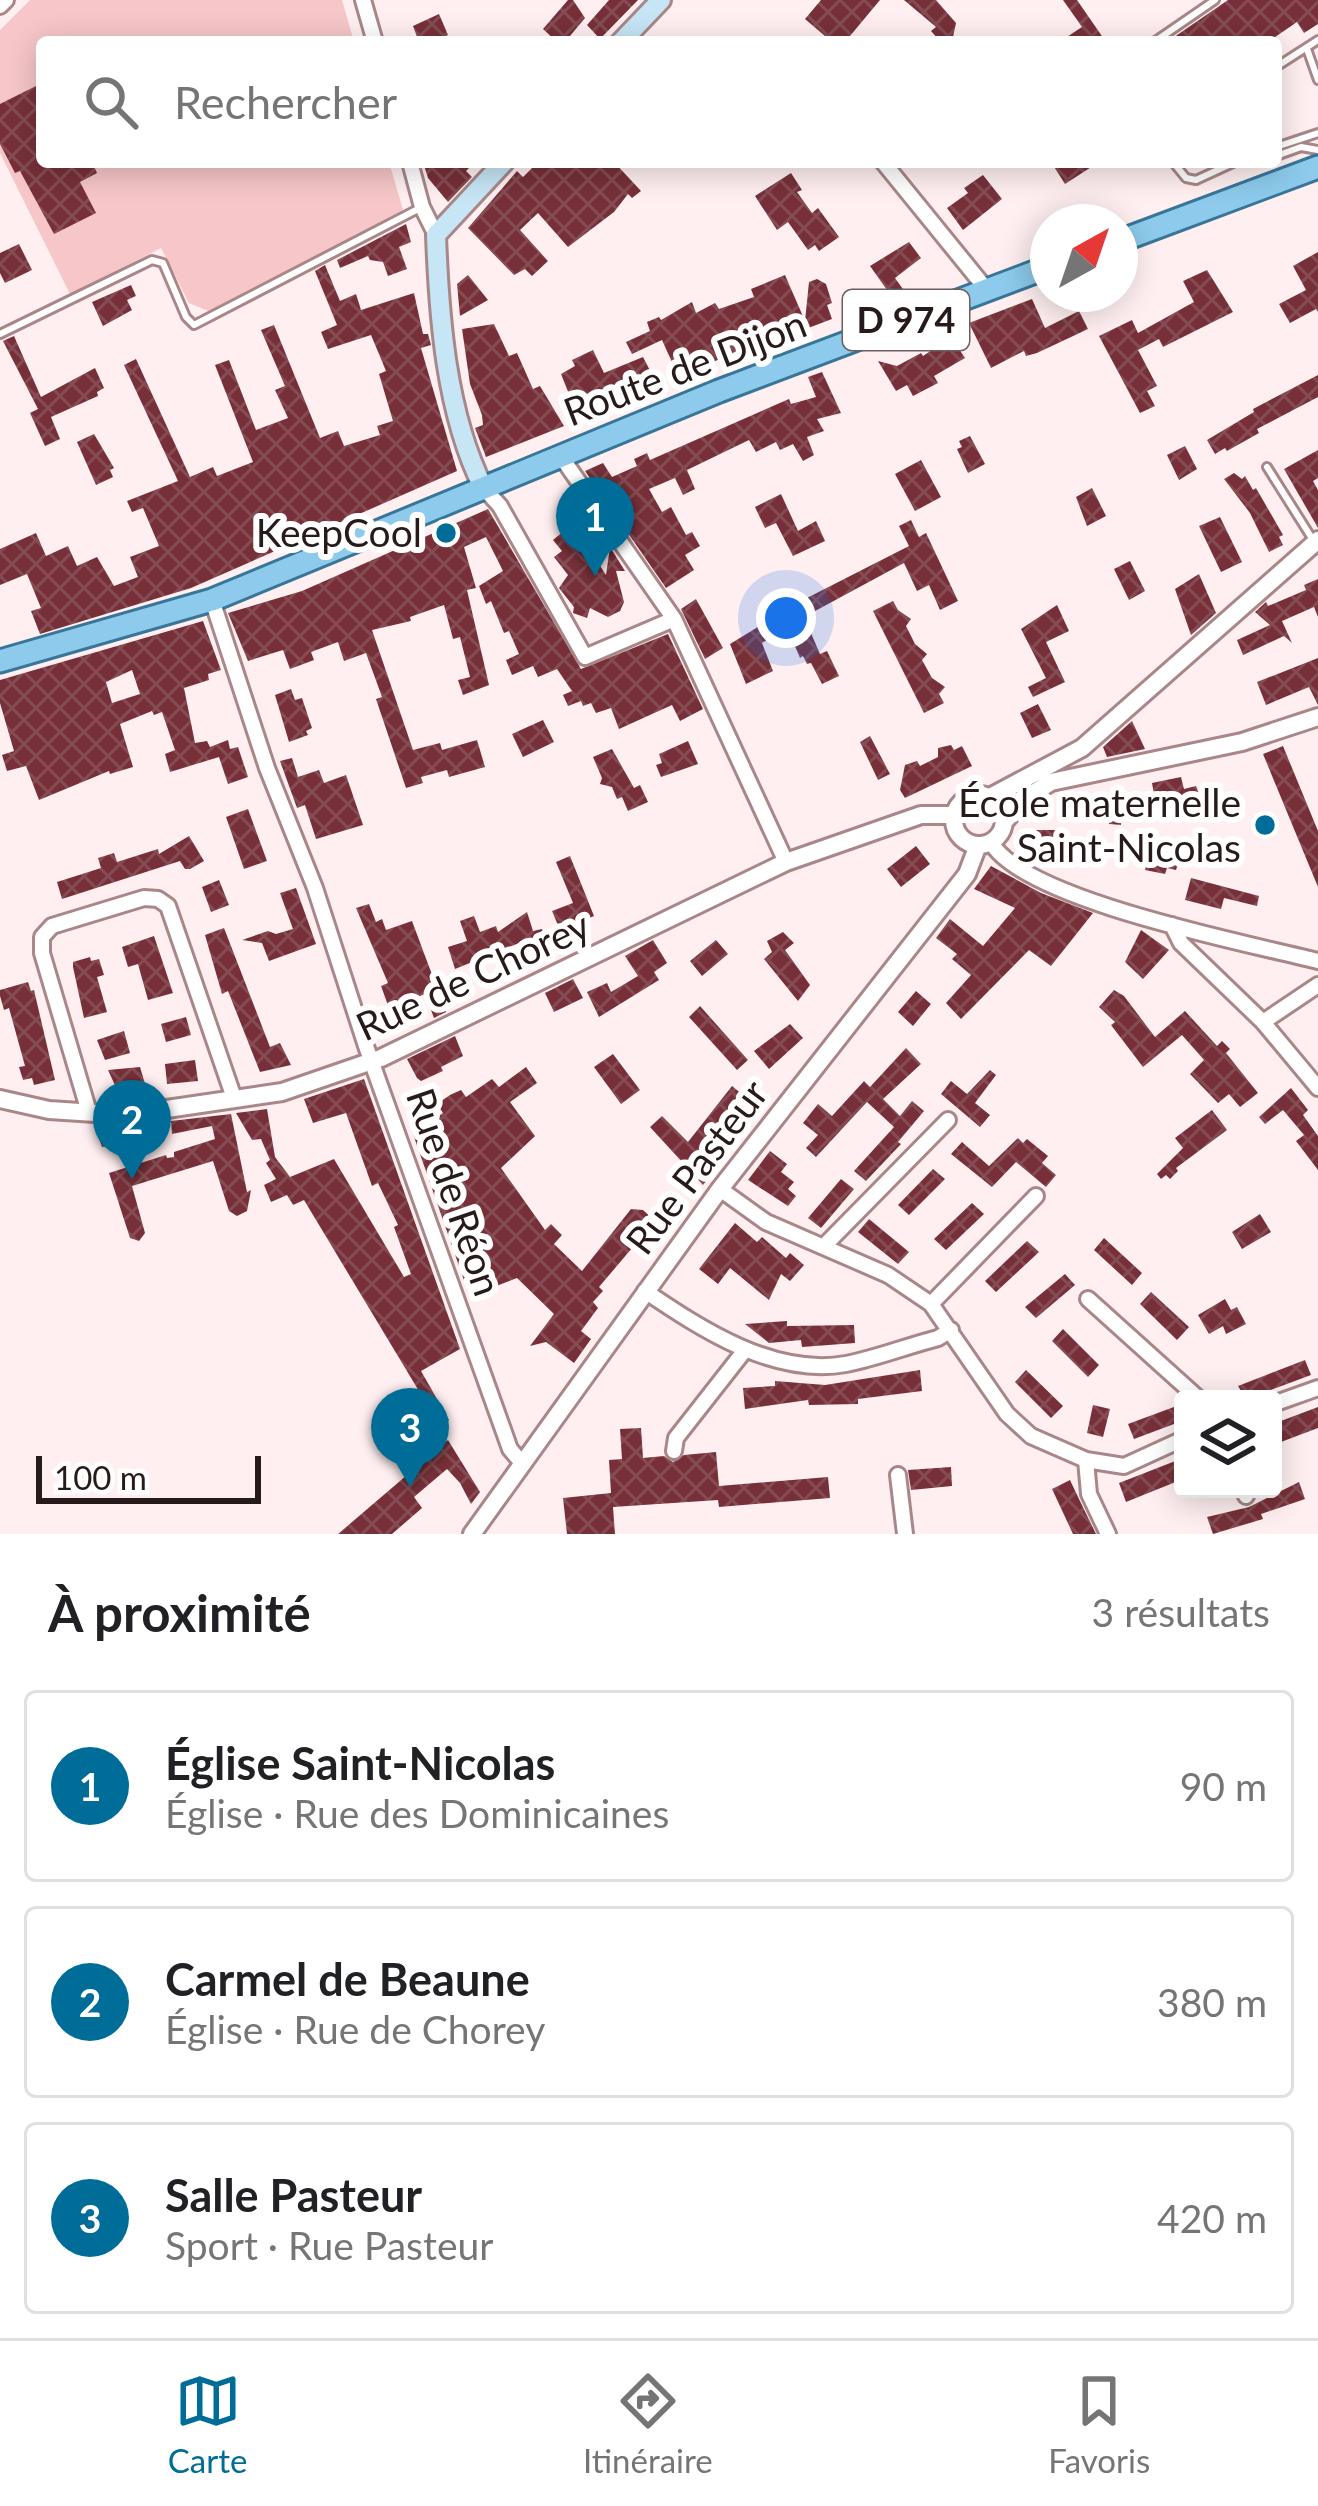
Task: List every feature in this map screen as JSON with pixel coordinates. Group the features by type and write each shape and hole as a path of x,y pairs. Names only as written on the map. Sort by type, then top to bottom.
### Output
{"main road":[{"path":"627,36 661,0"},
{"path":"1138,234 1318,167"},
{"path":"484,487 469,458 452,382 443,333 436,235 498,168"},
{"name":"Route de Dijon","path":"484,487 1030,274"},
{"name":"D 974","path":"0,662 212,600 484,487"}],"street":[{"path":"363,0 373,36"},
{"path":"412,168 436,235"},
{"path":"888,168 987,290"},
{"path":"560,455 674,619 786,862"},
{"path":"484,487 500,506 586,657 674,619"},
{"path":"1316,542 1082,748 990,797 971,796 955,815 959,836 984,844 1008,863 1057,887 1172,925 1318,961"},
{"name":"Rue de Réon","path":"212,600 267,768 315,888 510,1449 522,1463"},
{"path":"984,844 1000,834 1024,799 1052,782 1242,742 1318,717"},
{"path":"990,797 1002,810 1004,822"},
{"name":"Rue de Chorey","path":"0,1099 49,1110 126,1115 282,1092 373,1062 786,862 920,815 955,815"},
{"name":"Rue Pasteur","path":"472,1534 720,1189 967,874 984,844"},
{"path":"89,1112 42,953 42,937 52,926 152,897 168,906 234,1098"},
{"path":"1172,925 1181,943 1264,1022 1318,1088"},
{"path":"1264,1022 1318,985"},
{"path":"826,1244 948,1120"},
{"path":"720,1189 766,1222 888,1274 931,1304 1007,1414 1031,1436 1087,1460 1124,1466 1174,1443"},
{"path":"931,1304 1036,1196"},
{"path":"645,1291 745,1350 799,1363 842,1365 938,1338 951,1330"},
{"path":"1088,1299 1188,1390"},
{"path":"674,1451 676,1438 745,1350"},
{"path":"1282,1401 1318,1388"},
{"path":"1087,1460 1089,1494 1108,1534"},
{"path":"898,1475 905,1534"}],"lane":[{"path":"1163,36 1215,0"},
{"path":"1282,63 1318,40"},
{"path":"1306,48 1318,80"},
{"path":"1282,148 1318,133"},
{"path":"1282,150 1318,150"},
{"path":"1178,168 1186,178 1196,180 1222,168"},
{"path":"0,334 152,260 163,263 194,325 422,207"},
{"path":"1267,467 1316,542"}],"shaded area":[{"path":"30,0 342,0 352,36 36,36 36,168 391,168 403,210 213,313 189,303 161,248 70,294 0,153 0,30"}],"building":[{"path":"568,0 573,0 585,18 570,36 551,36 543,29"},
{"path":"609,0 638,0 603,36 587,25"},
{"path":"821,0 880,0 850,36 825,36 805,19"},
{"path":"904,0 936,0 956,23 953,36 935,36 931,31 936,27"},
{"path":"1063,0 1077,0 1102,36 1068,36 1082,27"},
{"path":"1228,0 1318,0 1318,24 1304,33 1297,22 1277,36 1176,36"},
{"path":"439,14 448,35 417,36 413,26"},
{"path":"36,86 36,168 95,168 97,173 80,182 96,213 54,234 0,144 0,104"},
{"path":"425,168 469,168 466,171 472,177 448,202"},
{"path":"532,168 620,168 641,191 632,198 628,194 614,212 568,247 538,213 520,230 548,261 532,276 525,269 514,275 468,228 517,171 523,177"},
{"path":"1055,168 1090,168 1065,184"},
{"path":"791,173 812,213 818,208 839,237 819,251 815,245 808,250 788,222 777,230 755,196"},
{"path":"983,175 1002,199 963,230 947,208"},
{"path":"406,224 411,242 399,247 407,269 388,276 383,262 368,256 340,268 337,260"},
{"path":"909,242 921,258 895,278 905,292 892,297 870,266"},
{"path":"19,244 32,270 5,283 0,253"},
{"path":"1318,252 1318,312 1290,323 1279,304 1306,290 1293,266"},
{"path":"325,265 340,301 356,294 361,310 414,293 423,334 428,334 431,345 421,348 457,471 191,588 40,634 31,611 41,608 27,574 0,585 0,549 36,533 46,556 68,546 77,566 97,557 114,586 138,577 130,557 159,546 143,508 132,512 127,501 178,481 124,365 136,359 190,477 213,467 217,476 253,462 215,365 229,360 256,430 288,418 275,390 285,386 261,330 274,325 320,438 338,431 344,446 380,435 377,426 393,421 379,374 386,371 371,335 328,349 321,332 337,325 315,271"},
{"path":"1207,270 1233,312 1163,347 1159,339 1138,350 1157,386 1147,391 1155,406 1140,413 1099,336 1132,320 1138,333 1194,302 1183,281"},
{"path":"468,275 488,300 460,316 457,284"},
{"path":"785,275 805,321 809,282 817,279 826,284 832,319 774,341 772,336 756,342 679,378 662,340 632,354 626,342 650,331 647,322 661,320 692,302 696,313 715,303 719,309 754,297 751,289"},
{"path":"131,285 136,296 127,300 132,310 103,326 92,302"},
{"path":"1030,300 1030,312 1038,312 1045,328 1080,312 1088,329 991,368 969,323"},
{"path":"494,324 509,356 517,353 533,389 540,386 564,426 486,457 475,428 483,425 482,415 470,384 462,329"},
{"path":"14,336 41,397 95,368 104,388 98,396 51,417 60,439 45,446 30,413 38,409 3,341"},
{"path":"951,337 965,358 934,376 938,383 913,396 907,385 896,391 878,361 897,366"},
{"path":"593,350 604,373 643,357 658,386 579,419 561,374 575,366 572,360"},
{"path":"822,372 841,413 817,419 824,431 807,437 814,455 803,461 793,444 780,450 776,442 756,452 749,440 687,470 695,489 683,495 675,478 649,489 662,512 671,507 686,535 692,532 700,546 685,555 694,570 666,588 608,496 604,498 585,471 603,463 612,477 637,466 634,459 647,453 650,460 789,399 791,404 816,397 808,377"},
{"path":"1318,375 1318,397 1215,454 1207,440"},
{"path":"94,434 114,468 110,470 113,477 96,485 77,442"},
{"path":"970,436 985,464 968,473 957,449 962,447 959,441"},
{"path":"1185,446 1197,469 1179,480 1167,455"},
{"path":"1318,450 1318,478 1313,481 1318,490 1318,528 1284,469"},
{"path":"921,460 941,497 915,511 895,474"},
{"path":"1234,473 1242,479 1245,476 1256,488 1283,535 1279,537 1283,545 1269,552 1250,513 1224,479"},
{"path":"1092,488 1106,516 1087,526 1076,497"},
{"path":"781,494 798,531 816,521 825,541 793,556 776,523 765,528 755,507"},
{"path":"488,509 581,669 668,634 703,709 680,721 672,705 619,729 611,708 596,713 591,703 568,706 563,695 572,691 557,669 538,677 533,666 512,675 506,660 519,654 479,586 503,571 486,537 464,547 476,588 467,590 489,685 463,695 458,680 470,677 460,637 453,639 444,605 410,617 411,621 372,630 413,750 440,743 442,750 477,740 485,767 449,777 447,770 421,777 423,783 406,788 366,653 344,661 338,642 311,652 314,660 290,669 283,650 248,661 228,613 302,591"},
{"path":"1220,517 1242,562 1221,572 1199,526"},
{"path":"911,520 919,537 926,533 958,601 940,610 929,585 917,591 904,563 804,617 820,654 827,651 839,676 822,684 811,663 800,658 787,627 762,643 773,671 746,684 730,644 799,602 909,546 899,526"},
{"path":"564,531 573,543 581,537 606,575 610,547 625,571 616,571 624,602 620,611 608,617 590,608 587,618 573,613 574,607 559,588 568,575 554,557 562,551 553,540"},
{"path":"1130,561 1145,591 1129,600 1114,569"},
{"path":"1199,574 1216,613 1191,635 1175,589"},
{"path":"1318,579 1318,617 1314,607 1282,621 1292,643 1284,636 1243,655 1237,640 1270,625 1255,612 1266,602 1268,606 1306,590 1304,585"},
{"path":"696,599 723,648 705,659 681,609"},
{"path":"893,601 911,619 906,626 915,644 927,654 922,660 932,678 945,687 939,694 944,703 924,713 873,611"},
{"path":"1057,605 1069,631 1046,642 1065,682 1033,697 1028,687 1046,678 1021,629"},
{"path":"203,621 221,670 208,674 209,680 184,688 195,743 207,741 210,747 228,740 230,749 238,747 248,777 228,784 219,757 170,772 165,754 175,750 162,712 154,715 152,711 120,724 133,767 109,771 39,800 26,766 7,771 2,755 14,751 0,703 0,680","holes":["132,670 140,694 112,703 106,682"]},
{"path":"1318,658 1318,705 1309,687 1266,705 1257,682"},
{"path":"291,689 295,700 302,698 312,728 306,731 308,735 289,742 275,695"},
{"path":"1038,704 1051,730 1032,738 1020,713"},
{"path":"543,720 554,742 523,757 512,734"},
{"path":"1132,721 1145,749 1107,757 1103,747"},
{"path":"870,736 890,774 878,780 860,742"},
{"path":"688,741 698,764 661,777 656,765 662,763 659,754"},
{"path":"951,745 954,750 962,746 972,766 905,798 900,790 905,765 917,761 920,766 938,757 938,748"},
{"path":"1283,746 1318,831 1318,887 1263,754"},
{"path":"612,749 634,788 640,785 648,802 628,811 612,787 600,784 593,757"},
{"path":"292,758 298,777 319,770 324,783 346,775 363,825 316,839 305,805 297,808 280,761"},
{"path":"1181,777 1184,789 1196,786 1201,799 1170,806 1168,797 1155,800 1152,783"},
{"path":"1129,797 1129,817 1121,817 1121,825 1109,824 1108,798"},
{"path":"248,809 267,861 244,869 226,817"},
{"path":"1025,830 1056,830 1055,842 1103,849 1102,859 1079,856 1078,864 1021,852"},
{"path":"189,836 204,861 190,869 180,861 62,899 57,882 101,868 98,858 114,853 117,862 158,849 159,854"},
{"path":"1152,840 1165,843 1162,854 1180,858 1176,870 1167,868 1165,874 1145,870"},
{"path":"916,846 930,864 901,887 887,869"},
{"path":"570,856 594,916 560,930 552,911 573,903 556,862"},
{"path":"991,866 1093,913 1051,966 1029,950 961,1019 946,1003 971,975 952,959 957,954 936,938 950,919 983,946 1015,908 974,889"},
{"path":"1191,878 1259,896 1257,906 1224,898 1221,909 1185,900"},
{"path":"219,880 229,905 211,912 202,887"},
{"path":"296,888 316,944 269,961 262,943 242,940 293,929 280,893"},
{"path":"369,904 376,922 382,919 386,930 412,921 446,1012 434,1018 425,994 389,1008 381,986 388,983 356,908"},
{"path":"527,912 533,931 542,929 546,939 526,946 524,941 455,969 448,947 467,941 460,921 474,916 480,932 496,926 498,932"},
{"path":"224,928 270,1047 280,1043 291,1065 260,1072 228,991 222,994 205,935"},
{"path":"1141,930 1169,950 1143,979 1125,962"},
{"path":"783,932 794,943 785,950 810,985 798,1001 764,959 772,952 767,941"},
{"path":"154,936 173,993 148,1000 138,964 128,967 122,947"},
{"path":"653,940 667,963 654,972 659,980 599,1017 587,992 607,983 611,992 638,976 625,956"},
{"path":"716,940 728,954 702,976 690,961"},
{"path":"90,957 91,961 99,959 104,975 97,977 107,1012 84,1018 73,962"},
{"path":"573,979 583,998 554,1012 545,993"},
{"path":"28,982 34,990 55,1080 34,1085 32,1078 23,1080 19,1067 25,1066 9,1008 4,1010 0,996 0,990"},
{"path":"1114,990 1155,1037 1185,1011 1217,1046 1222,1041 1230,1049 1226,1053 1258,1093 1240,1107 1229,1094 1218,1103 1190,1074 1204,1060 1182,1035 1143,1067 1111,1025 1115,1022 1099,1007"},
{"path":"916,991 931,1004 913,1026 898,1012"},
{"path":"700,1006 748,1060 737,1070 689,1017"},
{"path":"186,1017 191,1035 166,1042 161,1024"},
{"path":"790,1024 803,1038 769,1069 754,1051"},
{"path":"124,1031 130,1053 105,1060 97,1040"},
{"path":"455,1036 463,1056 441,1067 443,1071 421,1081 417,1078 407,1059"},
{"path":"906,1048 921,1064 883,1099 900,1116 912,1101 924,1111 866,1181 854,1171 894,1127 867,1102 816,1157 806,1148 818,1135 803,1123 818,1104 832,1116 864,1081 870,1087"},
{"path":"613,1054 640,1090 621,1104 594,1067"},
{"path":"195,1060 198,1081 167,1084 165,1064"},
{"path":"140,1067 146,1087 119,1094 108,1070"},
{"path":"526,1067 537,1083 510,1102 535,1136 501,1168 545,1230 551,1224 562,1235 554,1244 582,1271 631,1209 643,1210 655,1221 599,1287 603,1291 593,1302 598,1308 581,1331 591,1339 574,1363 546,1342 530,1346 554,1314 517,1278 491,1288 488,1278 466,1286 413,1134 443,1113 437,1104 450,1095 461,1090 466,1097 492,1079 499,1087"},
{"path":"990,1070 996,1075 975,1103 990,1115 980,1127 941,1094 951,1081 967,1094"},
{"path":"364,1079 460,1349 421,1371 449,1420 440,1426 304,1200 293,1205 287,1195 271,1202 264,1185 276,1179 266,1163 270,1160 261,1139 252,1140 236,1113 267,1109 275,1157 290,1177 334,1159 404,1277 411,1274 394,1227 398,1225 378,1183 372,1186 346,1113 313,1123 304,1099"},
{"path":"732,1086 754,1104 708,1161 716,1169 703,1185 650,1127 662,1116 688,1142"},
{"path":"1291,1088 1308,1110 1303,1115 1318,1136 1318,1170 1296,1141 1304,1135 1283,1110 1265,1124 1259,1117"},
{"path":"1212,1110 1227,1130 1176,1168 1170,1179 1166,1175 1161,1179 1157,1174 1183,1148 1175,1138"},
{"path":"231,1114 247,1192 251,1190 247,1211 237,1216 229,1211 213,1161 132,1186 145,1233 139,1241 130,1238 109,1173 166,1155 174,1157 174,1152 215,1139 212,1126 172,1134 171,1121"},
{"path":"157,1123 160,1136 102,1147 95,1126"},
{"path":"1018,1138 1023,1143 1027,1139 1048,1156 1042,1163 1056,1175 1046,1187 1016,1162 992,1187 951,1154 962,1142 989,1166"},
{"path":"770,1151 787,1164 781,1172 794,1182 788,1189 796,1196 788,1206 748,1180"},
{"path":"933,1169 945,1179 909,1215 898,1205"},
{"path":"841,1179 854,1189 821,1228 808,1218"},
{"path":"972,1203 984,1214 946,1250 934,1239"},
{"path":"1260,1214 1271,1232 1242,1249 1232,1232"},
{"path":"869,1219 909,1252 898,1264 858,1232"},
{"path":"735,1223 757,1242 762,1237 786,1258 790,1253 804,1265 790,1281 781,1274 769,1300 730,1268 718,1284 699,1269"},
{"path":"1104,1238 1142,1273 1132,1285 1094,1250"},
{"path":"1027,1241 1039,1252 996,1292 985,1281"},
{"path":"1065,1274 1075,1285 1036,1318 1025,1307"},
{"path":"1151,1292 1189,1327 1177,1340 1140,1304"},
{"path":"1225,1299 1231,1310 1237,1307 1246,1324 1226,1334 1223,1326 1209,1334 1198,1315"},
{"path":"787,1321 787,1326 854,1325 855,1343 802,1347 801,1340 769,1343 745,1324"},
{"path":"1063,1329 1099,1365 1088,1377 1052,1341"},
{"path":"1305,1360 1311,1375 1270,1390 1240,1390 1238,1386"},
{"path":"920,1370 922,1391 858,1399 858,1404 809,1405 808,1400 745,1409 743,1388 775,1386 775,1381 825,1385"},
{"path":"1026,1370 1063,1406 1051,1418 1015,1382"},
{"path":"1093,1405 1110,1409 1103,1437 1087,1433"},
{"path":"1174,1407 1174,1424 1134,1439 1128,1424"},
{"path":"1318,1407 1318,1428 1282,1442 1282,1421"},
{"path":"641,1428 643,1458 664,1456 673,1462 684,1455 716,1452 719,1486 828,1477 830,1498 719,1507 718,1500 613,1507 615,1534 567,1534 563,1498 611,1493 609,1460 622,1459 620,1429"},
{"path":"448,1440 480,1492 471,1504 447,1469 414,1497 422,1508 392,1534 338,1534"},
{"path":"1174,1462 1174,1483 1126,1502 1119,1483"},
{"path":"951,1467 952,1486 911,1490 908,1470"},
{"path":"1070,1480 1096,1534 1073,1534 1052,1489"},
{"path":"1299,1482 1305,1499 1261,1514 1263,1519 1213,1534 1207,1517 1267,1498 1282,1498 1282,1490"}],"place":[{"name":"KeepCool","path":"446,533"},
{"name":"Église Saint-Nicolas","path":"595,576"},
{"name":"École maternelle Saint-Nicolas","path":"1265,825"},
{"name":"Carmel de Beaune","path":"132,1179"},
{"name":"Salle Pasteur","path":"410,1487"}]}
